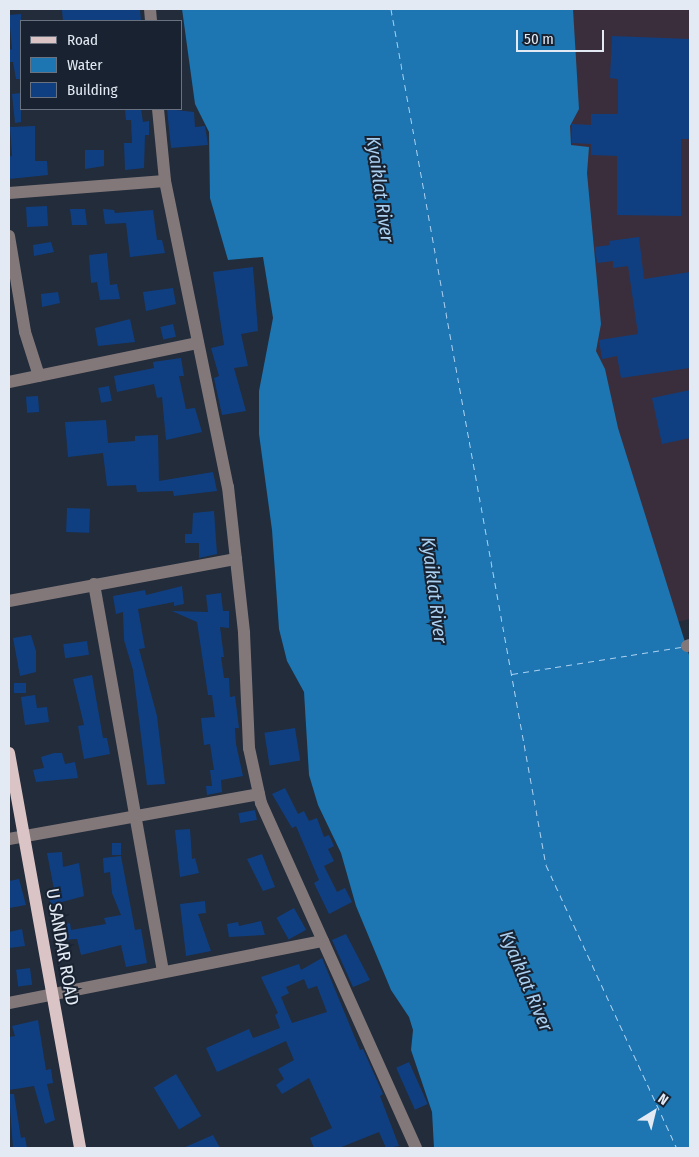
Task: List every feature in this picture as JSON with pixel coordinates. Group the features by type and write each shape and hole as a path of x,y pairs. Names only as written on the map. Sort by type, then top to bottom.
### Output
{"main road":[{"name":"U SANDAR ROAD","path":"9,753 80,1148"}],"street":[{"path":"158,110 165,181 228,487 244,633 249,748 259,794 416,1148"},
{"path":"9,193 165,181"},
{"path":"9,236 26,332 39,376"},
{"path":"9,382 198,343"},
{"path":"9,601 236,559"},
{"path":"94,584 134,818 163,972"},
{"path":"9,839 259,794"},
{"path":"9,1003 323,941"}],"shaded area":[{"path":"543,9 690,9 690,619 650,628 588,383"}],"water":[{"name":"Kyaiklat River","path":"182,9 573,9 579,109 570,126 571,145 589,147 587,173 601,324 596,351 605,369 618,428 690,658 690,1148 434,1148 432,1112 411,1050 413,1030 409,1017 391,990 356,906 341,853 318,805 309,775 304,692 287,661 279,629 272,530 259,434 259,391 273,318 263,257 228,260 210,198 209,132 195,104"}],"building":[{"path":"140,9 141,20 63,20 62,10"},
{"path":"21,14 20,79 16,79 13,62 9,62 9,50 12,49 9,15"},
{"path":"612,36 690,39 690,139 681,139 681,216 617,215 617,156 591,155 591,144 572,143 572,124 591,125 591,114 618,114 618,79 610,78"},
{"path":"20,93 21,122 15,123 12,94"},
{"path":"125,110 141,110 143,122 149,121 149,135 145,135 144,168 125,170 124,143 132,143 131,120 126,120"},
{"path":"167,110 194,112 195,127 205,126 208,145 171,148"},
{"path":"35,126 35,161 47,161 48,175 9,179 9,157 12,156 10,127"},
{"path":"85,150 104,150 104,166 85,169"},
{"path":"47,206 48,226 27,227 26,207"},
{"path":"70,209 85,209 87,225 72,225"},
{"path":"103,209 114,210 115,213 153,210 157,240 162,240 165,253 130,257 126,223 105,224"},
{"path":"639,237 644,279 690,272 690,368 621,378 617,356 602,359 599,340 638,334 628,266 613,268 613,261 597,263 595,247 610,245 609,241"},
{"path":"51,242 54,252 34,256 33,245"},
{"path":"107,253 110,285 117,284 120,299 100,300 97,282 91,283 89,255"},
{"path":"253,267 258,331 241,334 248,366 234,368 246,411 222,415 214,378 219,376 211,348 224,345 213,272"},
{"path":"173,288 176,304 146,311 143,292"},
{"path":"58,292 60,303 42,307 41,294"},
{"path":"130,319 135,342 98,346 95,328"},
{"path":"173,324 176,337 163,340 160,327"},
{"path":"181,358 184,376 179,376 186,409 195,408 202,432 166,440 162,397 157,398 154,384 117,392 114,376 154,368 153,362"},
{"path":"109,386 112,401 101,403 98,388"},
{"path":"690,390 690,438 662,444 652,398"},
{"path":"38,396 39,412 27,413 26,397"},
{"path":"106,420 108,443 135,441 135,436 158,435 159,481 213,472 217,491 174,496 173,491 137,492 136,485 107,486 103,453 68,457 65,422"},
{"path":"67,508 90,509 89,533 66,532"},
{"path":"214,511 217,554 199,558 199,543 185,543 185,534 192,534 193,513"},
{"path":"182,586 184,604 174,606 174,602 138,609 145,648 139,649 157,716 165,784 147,785 133,670 124,640 123,612 116,614 113,596 145,590 146,595"},
{"path":"221,593 223,611 229,611 229,628 220,627 224,657 221,657 224,678 229,678 230,697 235,696 239,728 235,728 236,744 243,776 221,780 222,792 207,795 206,786 212,786 210,770 214,770 210,744 204,745 201,718 215,717 212,695 208,695 197,622 172,611 208,612 206,595"},
{"path":"31,635 36,651 36,672 20,676 13,638"},
{"path":"87,641 89,655 65,658 63,644"},
{"path":"92,675 103,738 107,738 110,754 84,759 78,726 84,725 73,679"},
{"path":"14,683 26,683 26,693 14,693"},
{"path":"35,695 37,708 47,707 49,722 25,725 21,697"},
{"path":"295,728 300,761 270,765 264,733"},
{"path":"62,753 65,764 75,762 78,778 36,782 33,770 44,768 41,757"},
{"path":"285,788 298,814 304,811 309,821 317,818 324,837 329,835 334,846 328,849 334,861 324,866 337,892 345,888 352,902 329,914 314,883 319,880 296,826 292,828 272,794"},
{"path":"255,810 257,820 240,823 238,813"},
{"path":"190,829 192,859 195,858 199,873 180,877 175,830"},
{"path":"112,843 121,843 121,855 112,855"},
{"path":"62,852 63,867 79,863 84,896 51,905 48,891 54,889 47,853"},
{"path":"262,854 275,887 263,891 247,859"},
{"path":"121,856 135,930 141,929 147,963 126,967 121,945 81,955 77,939 62,940 60,925 70,923 71,930 106,924 104,918 121,915 112,893 110,872 104,873 103,858"},
{"path":"19,879 26,905 9,908 9,881"},
{"path":"205,901 206,913 198,914 211,951 186,956 180,904"},
{"path":"294,908 306,930 289,940 277,918"},
{"path":"261,921 265,935 229,937 227,924 238,922 239,926"},
{"path":"22,929 25,946 9,948 9,932"},
{"path":"346,934 370,980 353,987 332,940"},
{"path":"322,958 360,1050 363,1049 383,1094 380,1096 399,1146 386,1148 379,1132 339,1148 314,1148 310,1138 332,1128 309,1078 282,1094 276,1085 284,1079 278,1069 294,1060 286,1041 217,1072 206,1048 249,1029 253,1038 280,1028 275,1015 278,1013 261,977 299,964 301,970","holes":["304,979 308,989 317,986 327,1012 292,1023 281,997 289,993 286,987"]},
{"path":"30,968 32,985 18,987 16,970"},
{"path":"38,1020 46,1070 51,1069 53,1083 47,1084 55,1120 45,1124 34,1086 9,1090 9,1037 15,1036 12,1026"},
{"path":"409,1062 428,1104 415,1110 396,1068"},
{"path":"176,1074 201,1116 179,1129 154,1087"},
{"path":"9,1094 14,1094 21,1138 25,1137 27,1148 13,1148"},
{"path":"213,1135 220,1148 183,1148"}],"ferry route":[{"path":"391,9 546,865 677,1148"},
{"path":"512,674 681,647"}]}
